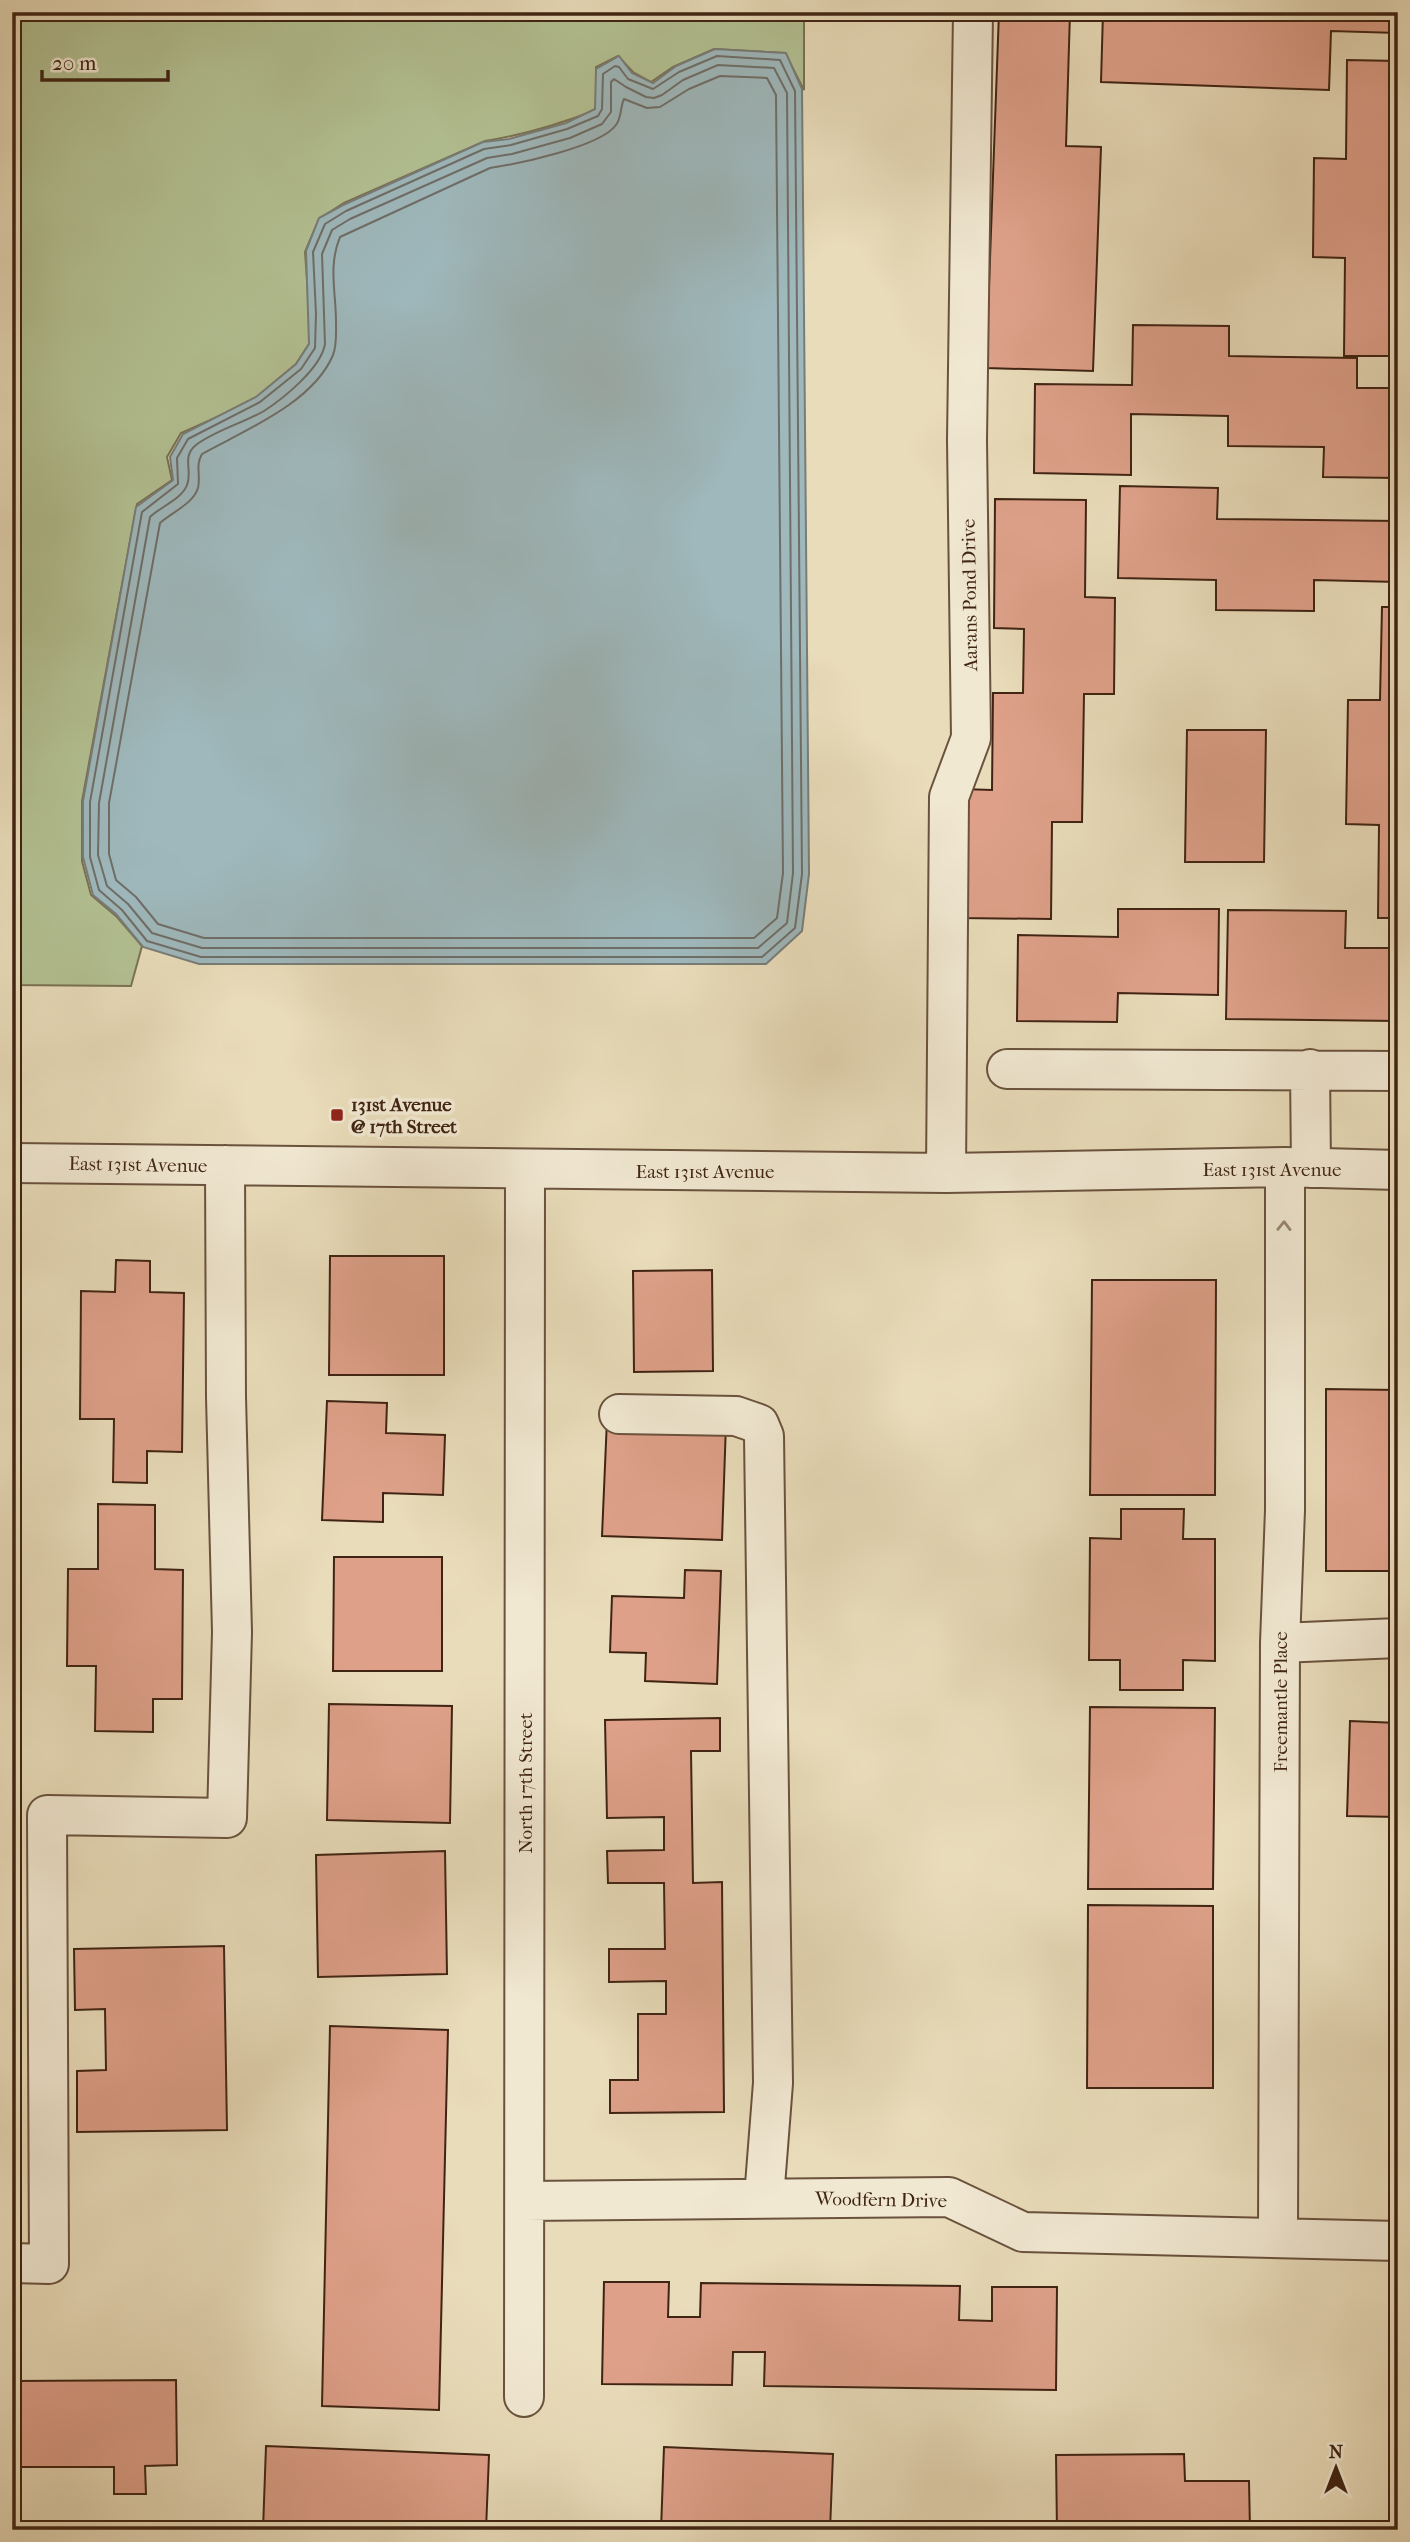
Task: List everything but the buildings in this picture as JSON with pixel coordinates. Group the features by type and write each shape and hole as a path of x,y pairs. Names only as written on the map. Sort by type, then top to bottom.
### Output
{"street":[{"name":"Aarans Pond Drive","path":"946,1173 949,797 971,738 967,440 973,12"},
{"path":"1007,1069 1398,1071"},
{"name":"Freemantle Place","path":"1278,2236 1280,1643 1285,1510 1283,1284 1310,1069"},
{"name":"East 131st Avenue","path":"12,1163 946,1173 1298,1168 1398,1170"},
{"path":"12,2263 49,2263 47,1815 227,1818 232,1632 226,1397 225,1165"},
{"name":"North 17th Street","path":"524,2397 525,1170"},
{"path":"618,1414 736,1416 759,1424 764,1436 773,2083 764,2199"},
{"path":"1280,1643 1398,1637"},
{"name":"Woodfern Drive","path":"525,2201 949,2197 1023,2232 1278,2236 1398,2241"}],"green space":[{"path":"12,12 804,12 804,90 785,53 714,49 673,67 651,82 633,72 618,56 596,67 596,110 513,136 485,141 344,203 319,219 305,252 309,344 296,364 251,402 181,433 167,457 172,480 137,504 82,801 82,861 91,895 117,917 142,946 131,986 12,985"}],"water":[{"path":"715,49 786,53 802,89 809,874 802,931 766,964 199,964 143,947 116,914 93,895 83,857 83,801 136,507 173,480 170,457 183,434 256,397 296,364 309,344 306,251 319,218 483,142 509,139 566,123 595,109 596,69 619,56 632,73 653,83 676,66"}],"place":[{"name":"131st Avenue @ 17th Street","path":"337,1115"}]}
